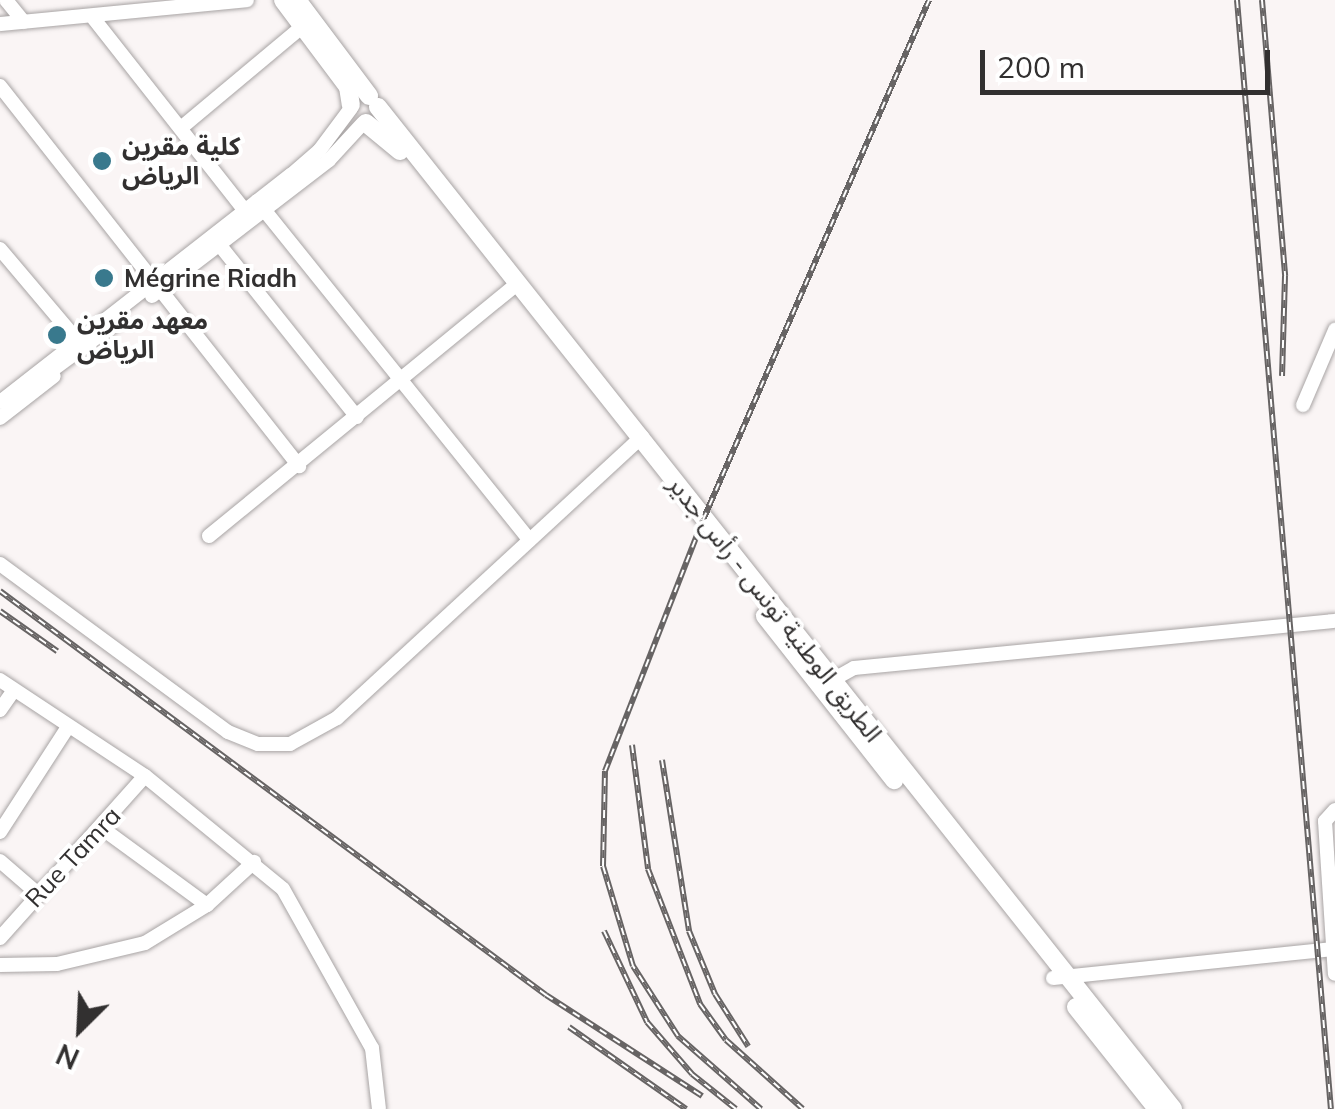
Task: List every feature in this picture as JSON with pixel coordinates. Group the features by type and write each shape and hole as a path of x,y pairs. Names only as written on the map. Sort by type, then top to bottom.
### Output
{"main road":[{"path":"283,0 348,87 351,106 374,102"},
{"name":"الطريق الوطنية تونس - رأس جدير","path":"297,0 826,684 1059,976 1172,1109"},
{"path":"364,123 374,102"},
{"name":"الطريق الوطنية تونس - رأس جدير","path":"351,106 364,123 408,160 638,441"},
{"name":"الطريق الوطنية تونس - رأس جدير","path":"1059,976 1156,1109"}],"street":[{"path":"6,0 24,22"},
{"path":"138,0 149,14"},
{"path":"0,24 149,14 246,0"},
{"path":"94,19 181,128 402,380 530,540"},
{"path":"181,128 302,26"},
{"path":"0,86 299,466"},
{"path":"255,210 319,151 351,106"},
{"path":"0,402 255,210 329,160 364,123"},
{"path":"216,240 357,418"},
{"path":"0,249 81,343"},
{"path":"209,536 511,289"},
{"path":"1303,406 1335,330"},
{"path":"0,418 81,343"},
{"path":"0,564 228,732 280,746 327,727 638,441"},
{"path":"826,684 854,668 1335,621"},
{"path":"0,680 145,776 254,862 290,899 372,1048 379,1109"},
{"path":"0,710 14,690"},
{"path":"0,832 68,727"},
{"name":"Rue Tamra","path":"2,937 37,893 103,829 145,776"},
{"path":"1335,810 1324,821 1335,974"},
{"path":"103,829 207,905"},
{"path":"0,861 37,893"},
{"path":"0,965 123,951 207,905 254,862"},
{"path":"2,937 16,965"},
{"path":"1059,976 1334,949"}],"railway":[{"path":"761,1109 678,1036 633,966 603,866 605,771 703,520 929,0"},
{"path":"1237,0 1331,1109"},
{"path":"1262,0 1285,276 1282,376"},
{"path":"0,591 546,995 702,1096"},
{"path":"0,611 57,651"},
{"path":"632,745 648,869 700,1004 726,1040 803,1109"},
{"path":"662,760 689,931 715,994 748,1046"},
{"path":"604,931 647,1022 692,1074 736,1109"},
{"path":"569,1027 686,1109"}],"place":[{"name":"كلية مقرين الرياض","path":"102,161"},
{"name":"Mégrine Riadh","path":"104,278"},
{"name":"معهد مقرين الرياض","path":"57,335"}]}
